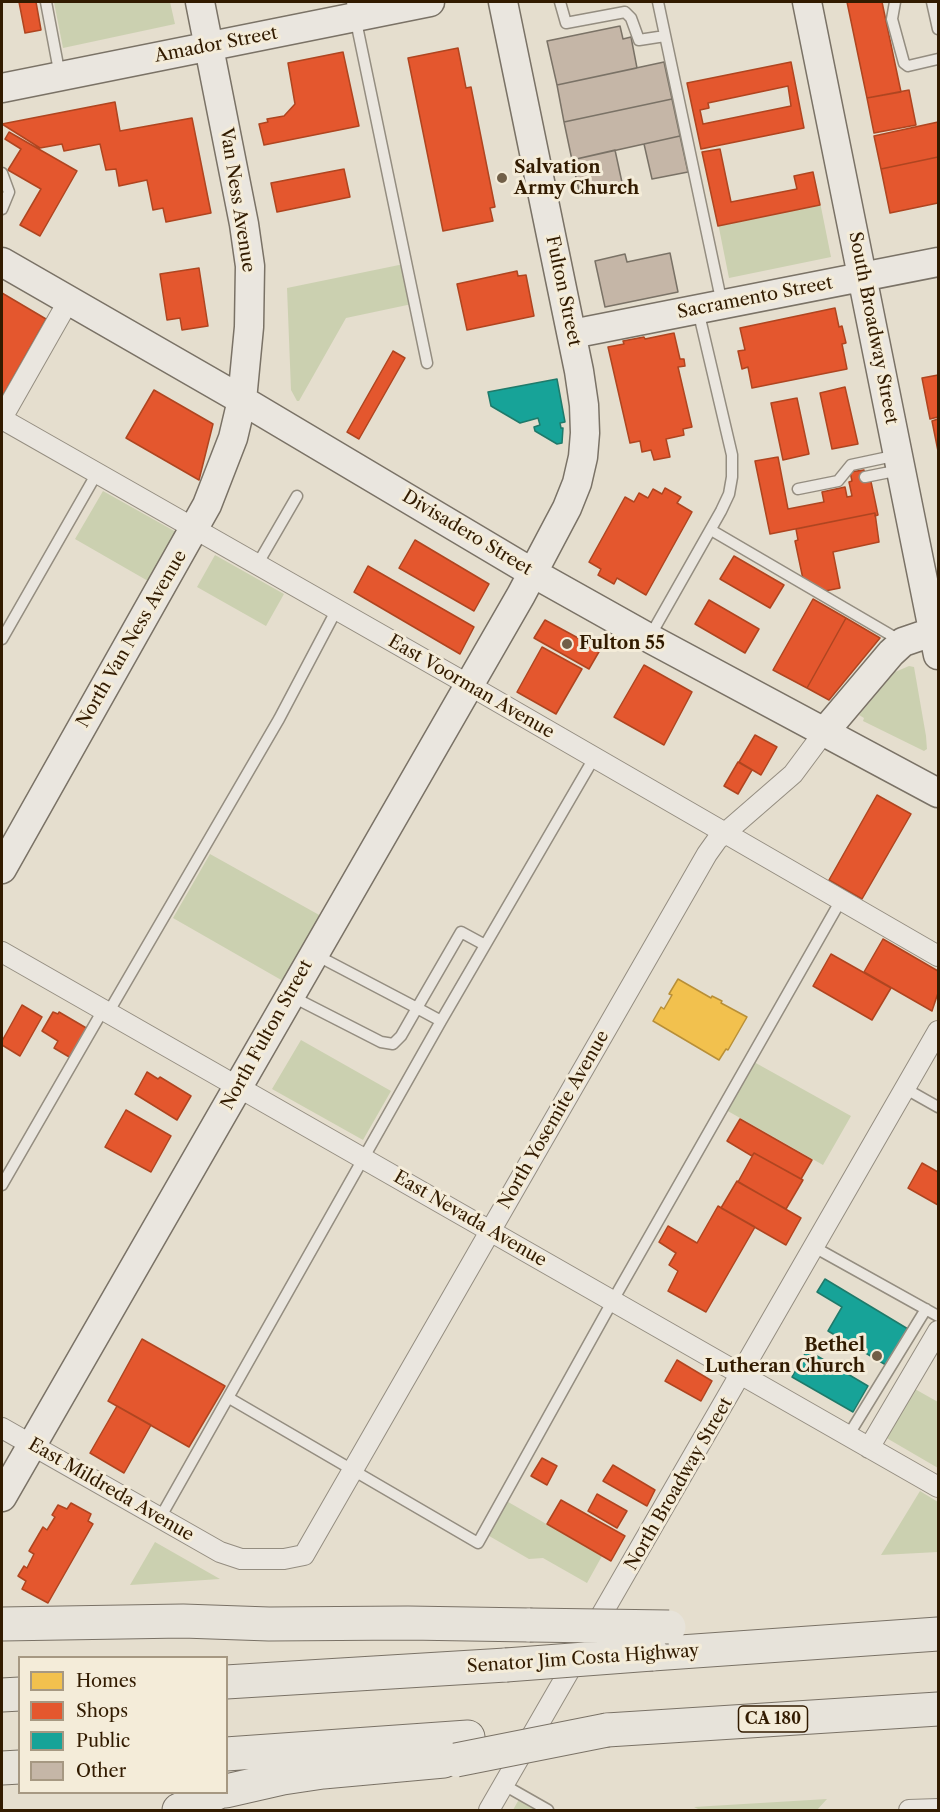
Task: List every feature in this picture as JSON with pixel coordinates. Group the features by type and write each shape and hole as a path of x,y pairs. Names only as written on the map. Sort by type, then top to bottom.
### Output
{"highway":[{"path":"2,1603 16,1613 49,1623"},
{"path":"2,1624 183,1621 269,1624 408,1623 669,1627 833,1642"},
{"name":"Senator Jim Costa Highway","path":"228,1682 506,1665 939,1634"},
{"path":"2,1695 18,1694"},
{"name":"CA 180","path":"228,1754 462,1749 607,1730 939,1709"},
{"path":"228,1791 272,1780 462,1749"},
{"path":"2,1768 18,1767"},
{"path":"179,1810 215,1794"}],"main road":[{"name":"Van Ness Avenue","path":"200,2 244,224 250,266 249,327 242,400"},
{"name":"Amador Street","path":"2,88 209,47 354,9 430,2"},
{"name":"Fulton Street","path":"503,2 572,334 584,405 583,457 572,496 533,573"},
{"name":"South Broadway Street","path":"807,2 937,638"},
{"name":"Divisadero Street","path":"2,262 242,400 533,573 649,638 939,793"},
{"name":"Sacramento Street","path":"572,334 939,262"},
{"name":"North Van Ness Avenue","path":"2,869 215,487 233,438 242,400"},
{"name":"North Fulton Street","path":"2,1497 30,1444 239,1087 533,573"},
{"path":"825,731 878,666 903,642 937,638"}],"street":[{"path":"2,418 69,300"},
{"name":"East Voorman Avenue","path":"2,418 939,956"},
{"name":"North Yosemite Avenue","path":"220,1552 241,1559 284,1559 304,1555 707,854 725,833 793,774 825,731"},
{"name":"East Nevada Avenue","path":"2,952 939,1487"},
{"name":"North Broadway Street","path":"489,1810 939,1031"},
{"path":"869,1448 939,1331"},
{"name":"East Mildreda Avenue","path":"2,1428 220,1552"},
{"path":"909,1810 939,1809"}],"lane":[{"path":"46,2 60,77"},
{"path":"560,2 566,23 625,12 631,18 639,40 665,36"},
{"path":"649,638 729,494 733,466 710,307 658,2"},
{"path":"895,2 892,19 904,63 908,66 939,59"},
{"path":"932,2 939,29"},
{"path":"354,9 427,363"},
{"path":"2,172 9,192 2,209"},
{"path":"865,477 900,463"},
{"path":"838,481 851,465 900,463"},
{"path":"2,639 97,473"},
{"path":"798,489 852,480"},
{"path":"257,565 297,496"},
{"path":"711,530 903,642"},
{"path":"2,1185 279,719 337,609"},
{"path":"160,1518 441,1021 594,758"},
{"path":"229,1398 478,1543 612,1302 842,900"},
{"path":"290,995 381,1042 393,1044 401,1036 461,932 485,945"},
{"path":"314,953 441,1021"},
{"path":"906,1089 939,1107"},
{"path":"814,1247 939,1316"},
{"path":"848,1436 926,1309"},
{"path":"504,1785 548,1810"}],"green space":[{"path":"54,2 170,2 175,24 63,48"},
{"path":"820,202 831,257 729,278 718,223"},
{"path":"404,264 412,304 346,318 297,401 291,390 287,288"},
{"path":"103,491 176,532 148,581 75,539"},
{"path":"215,555 284,594 266,626 197,587"},
{"path":"909,666 914,667 926,736 927,749 924,751 863,721 864,718 859,715 895,672"},
{"path":"210,854 321,916 283,981 173,918"},
{"path":"301,1040 391,1091 363,1140 272,1089"},
{"path":"754,1062 851,1116 823,1165 726,1110"},
{"path":"906,1384 938,1402 938,1468 878,1433"},
{"path":"920,1491 938,1502 938,1552 881,1555"},
{"path":"503,1499 602,1556 587,1583 543,1558 529,1559 484,1533"},
{"path":"155,1542 220,1579 130,1585"},
{"path":"523,1792 557,1810 513,1810"},
{"path":"827,1799 817,1810 700,1810 694,1807"}],"building: Homes":[{"path":"678,979 711,998 712,996 722,1001 721,1003 747,1017 728,1050 726,1049 719,1060 653,1021 661,1007 664,1009 672,995 669,994"}],"building: Shops":[{"path":"19,2 36,2 41,30 25,33"},
{"path":"847,2 882,2 901,92 867,98"},
{"path":"458,48 466,88 471,87 495,207 490,208 493,221 443,231 408,58"},
{"path":"343,52 359,126 264,145 259,124 268,122 267,119 284,116 295,104 288,63"},
{"path":"791,62 804,128 701,149 687,83","holes":["788,86 791,106 703,124 700,110 709,108 708,103"]},
{"path":"909,90 916,125 874,133 867,98"},
{"path":"115,102 120,131 192,118 211,213 166,222 163,208 153,210 147,180 119,186 116,169 106,170 100,144 64,151 62,144 40,148 2,124"},
{"path":"938,122 938,157 881,169 874,136"},
{"path":"9,132 77,171 40,236 20,225 41,189 8,170 21,149 5,139"},
{"path":"720,149 731,202 797,189 794,176 813,172 820,205 718,226 702,152"},
{"path":"938,157 938,203 890,213 881,169"},
{"path":"344,169 350,197 277,212 271,183"},
{"path":"199,268 208,326 182,330 180,318 167,320 160,274"},
{"path":"517,271 518,276 526,275 534,316 467,330 457,284"},
{"path":"2,293 46,319 2,397"},
{"path":"835,308 839,327 842,326 846,343 842,344 847,369 752,388 748,367 742,369 738,351 745,350 740,328"},
{"path":"674,333 680,359 684,359 685,366 678,367 692,427 683,429 684,435 666,439 670,457 654,460 651,450 642,452 640,441 630,443 608,347 624,344 623,341"},
{"path":"393,351 405,358 359,439 347,432"},
{"path":"938,375 938,417 930,419 922,378"},
{"path":"845,387 858,444 832,449 820,393"},
{"path":"154,390 213,424 199,480 126,438"},
{"path":"797,398 809,454 783,460 771,403"},
{"path":"938,419 938,451 932,421"},
{"path":"778,457 788,509 824,502 822,492 845,487 847,497 852,496 849,482 852,481 850,472 864,470 865,478 870,477 878,515 875,516 875,513 770,534 755,461"},
{"path":"665,488 681,497 677,503 692,512 646,595 617,578 614,584 598,575 601,569 589,562 625,497 634,502 639,493 648,498 653,489 662,494"},
{"path":"875,513 879,542 833,552 840,588 825,591 803,579 795,541 798,540 796,529"},
{"path":"415,540 489,584 474,611 399,568"},
{"path":"734,556 784,585 770,608 720,579"},
{"path":"368,566 474,627 460,654 354,592"},
{"path":"813,599 846,618 807,688 773,670"},
{"path":"709,600 759,629 745,653 695,624"},
{"path":"846,618 880,638 829,700 807,688"},
{"name":"Fulton 55","path":"545,620 600,650 589,669 534,638"},
{"path":"542,647 582,669 556,714 517,692"},
{"path":"644,665 692,692 664,745 614,717"},
{"path":"755,735 777,747 761,775 739,762"},
{"path":"738,762 752,770 738,794 724,786"},
{"path":"877,795 911,814 862,899 829,880"},
{"path":"883,939 938,971 938,993 932,1011 864,972"},
{"path":"831,954 891,988 872,1020 813,986"},
{"path":"22,1005 42,1017 20,1056 2,1045 2,1041"},
{"path":"53,1012 58,1014 59,1012 88,1029 71,1058 54,1048 58,1041 42,1031"},
{"path":"147,1072 158,1079 160,1077 191,1096 177,1120 135,1094"},
{"path":"126,1110 171,1136 151,1172 105,1147"},
{"path":"740,1119 812,1160 801,1179 754,1153 752,1156 727,1141"},
{"path":"754,1153 803,1180 786,1209 738,1182"},
{"path":"922,1163 938,1172 938,1205 908,1188"},
{"path":"737,1181 801,1218 786,1245 721,1208"},
{"path":"718,1206 755,1227 706,1312 668,1291 678,1271 669,1265 676,1253 659,1242 668,1226 697,1243"},
{"path":"142,1339 225,1386 189,1447 108,1401"},
{"path":"677,1360 712,1381 701,1401 665,1381"},
{"path":"117,1406 151,1425 124,1473 90,1453"},
{"path":"542,1458 557,1466 547,1485 531,1476"},
{"path":"613,1465 655,1490 647,1506 603,1481"},
{"path":"597,1494 627,1511 617,1528 588,1511"},
{"path":"561,1500 625,1536 611,1561 547,1524"},
{"path":"71,1503 91,1514 88,1521 93,1524 48,1603 22,1589 26,1581 18,1576 24,1566 27,1568 34,1554 29,1551 43,1527 47,1530 55,1517 52,1515 58,1505 67,1509"}],"building: Public":[{"path":"557,379 565,422 560,423 563,428 562,443 557,444 535,431 534,427 540,425 538,418 520,423 491,406 488,392"},
{"path":"825,1279 908,1329 886,1365 828,1331 842,1307 817,1292"},
{"path":"807,1350 868,1386 853,1412 792,1377"}],"building: Other":[{"path":"620,26 623,39 631,37 637,68 557,85 547,41"},
{"path":"664,62 672,99 564,122 557,85"},
{"path":"672,99 680,136 572,160 564,122"},
{"path":"680,136 688,172 652,179 644,144"},
{"path":"615,150 623,187 580,195 572,160"},
{"path":"670,253 678,292 605,307 595,261 625,254 627,262"}],"place":[{"name":"Salvation Army Church","path":"502,178"},
{"name":"Fulton 55","path":"567,644"},
{"name":"Bethel Lutheran Church","path":"877,1356"}]}
